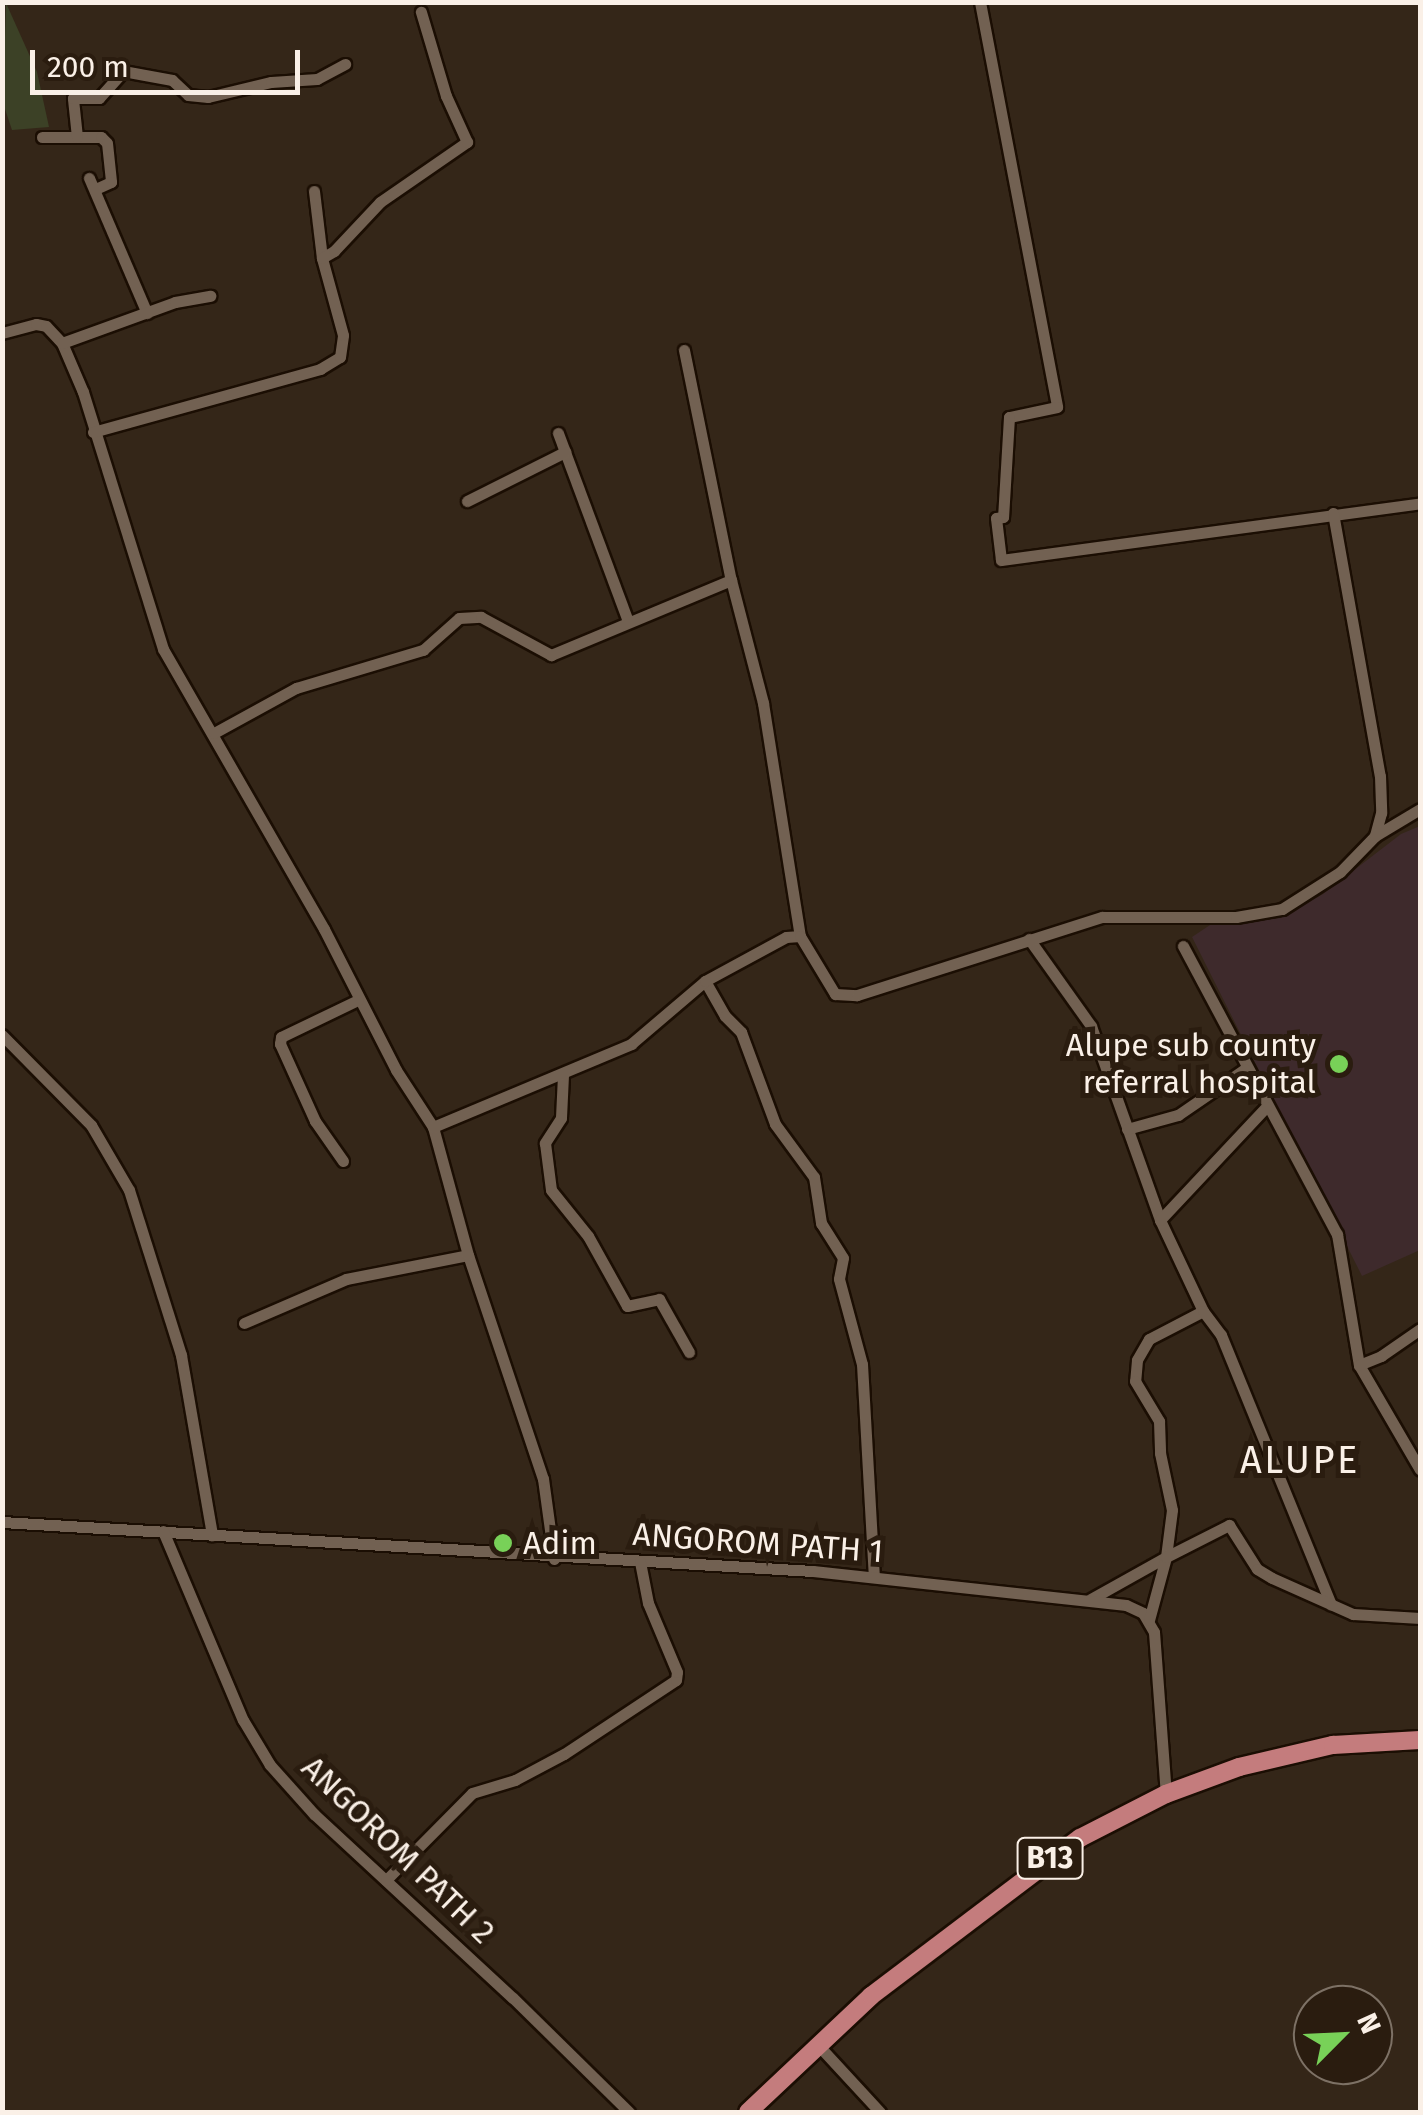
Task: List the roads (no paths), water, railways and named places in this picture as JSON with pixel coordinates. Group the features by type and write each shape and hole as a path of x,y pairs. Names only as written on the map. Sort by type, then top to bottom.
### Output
{"highway":[{"name":"B13","path":"748,2112 871,1996 1080,1838 1166,1794 1239,1768 1334,1745 1419,1739"}],"street":[{"path":"980,2 1056,407 1009,418 1003,517 996,518 1001,560 1420,503"},
{"path":"322,258 334,251 380,202 467,142 446,96 421,12"},
{"path":"77,137 72,98 100,98 123,71 172,80 188,95 208,97 271,82 317,79 345,64"},
{"path":"42,137 102,137 107,142 111,182 92,183 147,313"},
{"path":"93,432 320,369 340,357 343,336 322,258 314,190"},
{"path":"62,344 147,313 210,296"},
{"path":"2,333 36,324 54,332 62,344 163,649 433,1127 468,1256 543,1479 554,1559"},
{"path":"684,350 730,580 762,703 800,936 834,994 858,995 1102,917 1236,917 1282,909 1340,872 1375,836 1420,809"},
{"path":"558,433 628,622"},
{"path":"466,501 565,452"},
{"path":"1333,513 1380,776 1381,813 1375,836"},
{"path":"214,734 296,688 423,650 459,618 481,616 550,655 730,580"},
{"path":"433,1127 631,1044 705,981 786,937 800,936"},
{"path":"1029,939 1091,1026 1160,1220 1203,1311 1221,1335 1331,1604"},
{"path":"1183,946 1337,1234 1359,1364 1420,1470"},
{"path":"705,981 725,1016 741,1032 775,1124 814,1177 822,1223 842,1258 840,1279 862,1364 874,1578"},
{"path":"343,1161 315,1121 280,1044 281,1037 358,1000"},
{"path":"2,1034 90,1124 129,1190 181,1355 212,1535"},
{"path":"1126,1130 1178,1115 1245,1068"},
{"path":"564,1075 561,1118 545,1143 551,1190 588,1236 612,1286 627,1306 659,1299 689,1352"},
{"path":"1160,1220 1266,1107"},
{"path":"244,1323 346,1279 468,1256"},
{"path":"1166,1794 1159,1748 1156,1646 1149,1620 1166,1557 1172,1514 1160,1453 1160,1421 1135,1380 1137,1360 1149,1340 1203,1311"},
{"path":"1359,1364 1381,1356 1420,1329"},
{"name":"ANGOROM PATH 1","path":"2,1522 874,1578 1091,1599 1135,1608 1149,1620"},
{"path":"1091,1599 1229,1525 1257,1570 1331,1604 1370,1616 1420,1618"},
{"name":"ANGOROM PATH 2","path":"164,1531 209,1631 234,1700 258,1746 314,1814 629,2112"},
{"path":"386,1880 462,1799 564,1754 676,1680 677,1672 648,1603 640,1562"},
{"path":"819,2046 880,2112"}],"place":[{"name":"Alupe sub county referral hospital","path":"1339,1064"},
{"name":"Adim","path":"503,1543"}],"district":[{"name":"ALUPE","path":"1300,1461"}]}
